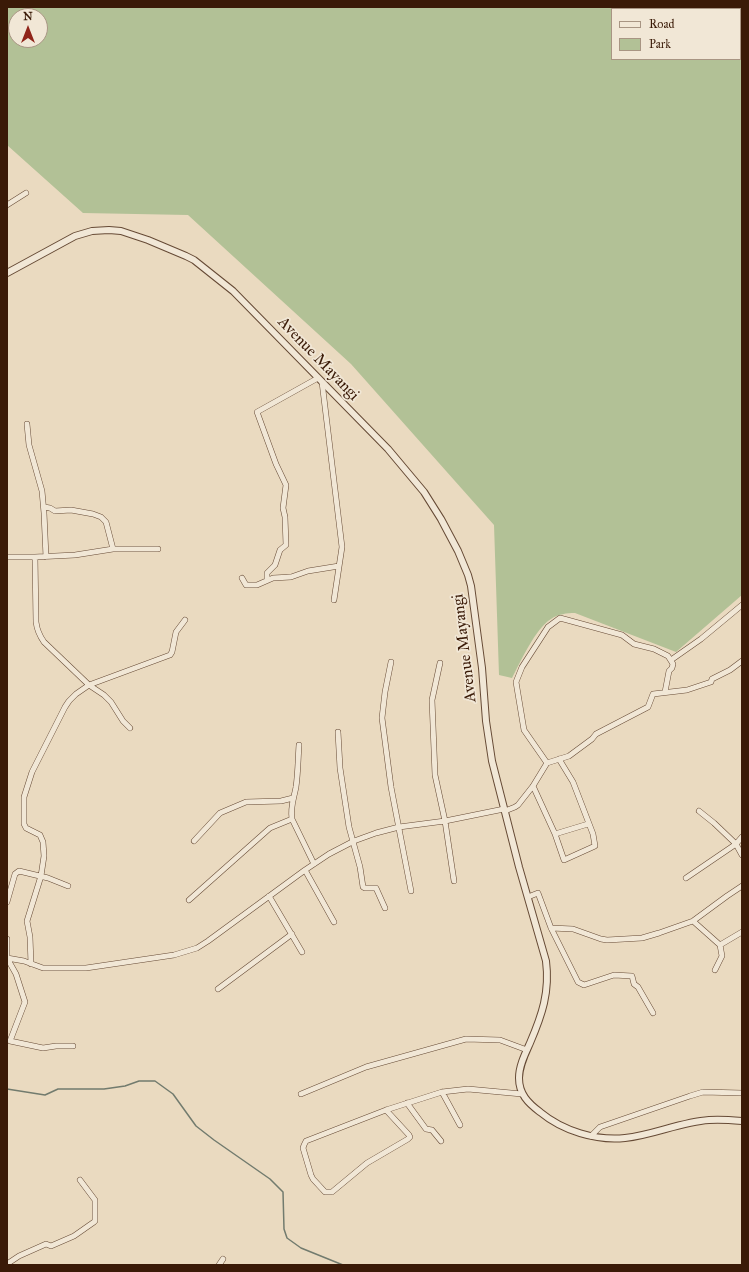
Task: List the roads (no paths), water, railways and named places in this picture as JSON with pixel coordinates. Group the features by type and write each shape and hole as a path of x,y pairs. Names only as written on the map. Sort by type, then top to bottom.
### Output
{"street":[{"path":"7,205 26,193"},
{"name":"Avenue Mayangi","path":"7,273 75,236 92,231 120,231 169,248 194,260 233,291 388,449 424,492 441,519 465,566 471,586 492,761 519,867 546,961 548,982 544,1005 520,1067 519,1076 522,1094"},
{"path":"267,580 267,573 275,565 280,550 286,545 285,517 283,508 286,487 257,412 320,380 342,547 334,600"},
{"path":"27,424 29,445 42,491 46,557"},
{"path":"44,507 55,511 71,510 93,514 101,518 106,522 113,549"},
{"path":"7,557 46,557 113,549 158,549"},
{"path":"35,557 36,630 44,642 89,685 112,702 123,721 130,728"},
{"path":"242,578 246,585 257,585 267,580 291,577 308,570 320,569 335,565 339,566"},
{"path":"671,660 701,639 742,604"},
{"path":"547,763 524,730 516,682 522,667 548,627 560,618 622,635 634,644 654,649 668,656 673,664 667,677 665,692"},
{"path":"31,964 31,948 26,921 41,876 44,847 40,835 26,828 24,824 24,797 26,788 39,756 69,701 89,685 170,655 176,632 185,620"},
{"path":"7,958 24,961 43,968 86,968 174,955 197,948 305,870 335,850 354,841 399,827 445,821 515,807 533,786 547,763 567,757 588,743 596,734 648,707 654,694 687,690 711,682 712,679 730,670 742,661"},
{"path":"391,662 382,715 391,787 411,891"},
{"path":"440,663 433,695 435,775 445,821 454,881"},
{"path":"338,732 340,768 349,827 360,867 363,888 376,888 385,908"},
{"path":"299,745 296,787 291,808 292,818 314,864"},
{"path":"533,786 555,834 564,860 595,846 573,782 559,759"},
{"path":"194,841 220,813 246,802 281,801 294,798"},
{"path":"699,810 736,844 742,855"},
{"path":"189,900 270,828 292,818"},
{"path":"555,834 588,824"},
{"path":"686,878 736,844 742,837"},
{"path":"305,870 334,922"},
{"path":"7,902 15,874 17,872 21,871 41,876 68,886"},
{"path":"551,928 573,929 601,939 623,940 642,938 693,921 742,886"},
{"path":"528,897 538,893 551,928 578,982 584,985 614,975 632,976 634,984 638,987 653,1013"},
{"path":"269,896 302,952"},
{"path":"693,921 720,945 722,956 715,970"},
{"path":"720,945 742,932"},
{"path":"218,989 292,934"},
{"path":"7,939 7,958 16,974 25,1002 10,1041 44,1048 73,1046"},
{"path":"301,1094 366,1067 466,1038 500,1040 527,1050"},
{"path":"386,1110 410,1137 367,1163 332,1192 325,1192 311,1176 304,1145 306,1142 386,1110 442,1092 468,1089 522,1094 530,1104 558,1124 575,1132 591,1136 626,1138 707,1120 742,1121"},
{"path":"442,1092 460,1125"},
{"path":"591,1136 600,1127 703,1092 742,1093"},
{"path":"407,1103 426,1129 432,1130 441,1141"},
{"path":"7,1264 19,1256 46,1244 51,1246 74,1236 95,1221 96,1200 80,1180"},
{"path":"220,1265 223,1259"}],"waterway":[{"path":"7,1089 45,1095 58,1089 104,1089 125,1086 139,1081 155,1081 173,1094 196,1126 270,1179 283,1192 284,1229 287,1238 301,1248 343,1265"}]}
